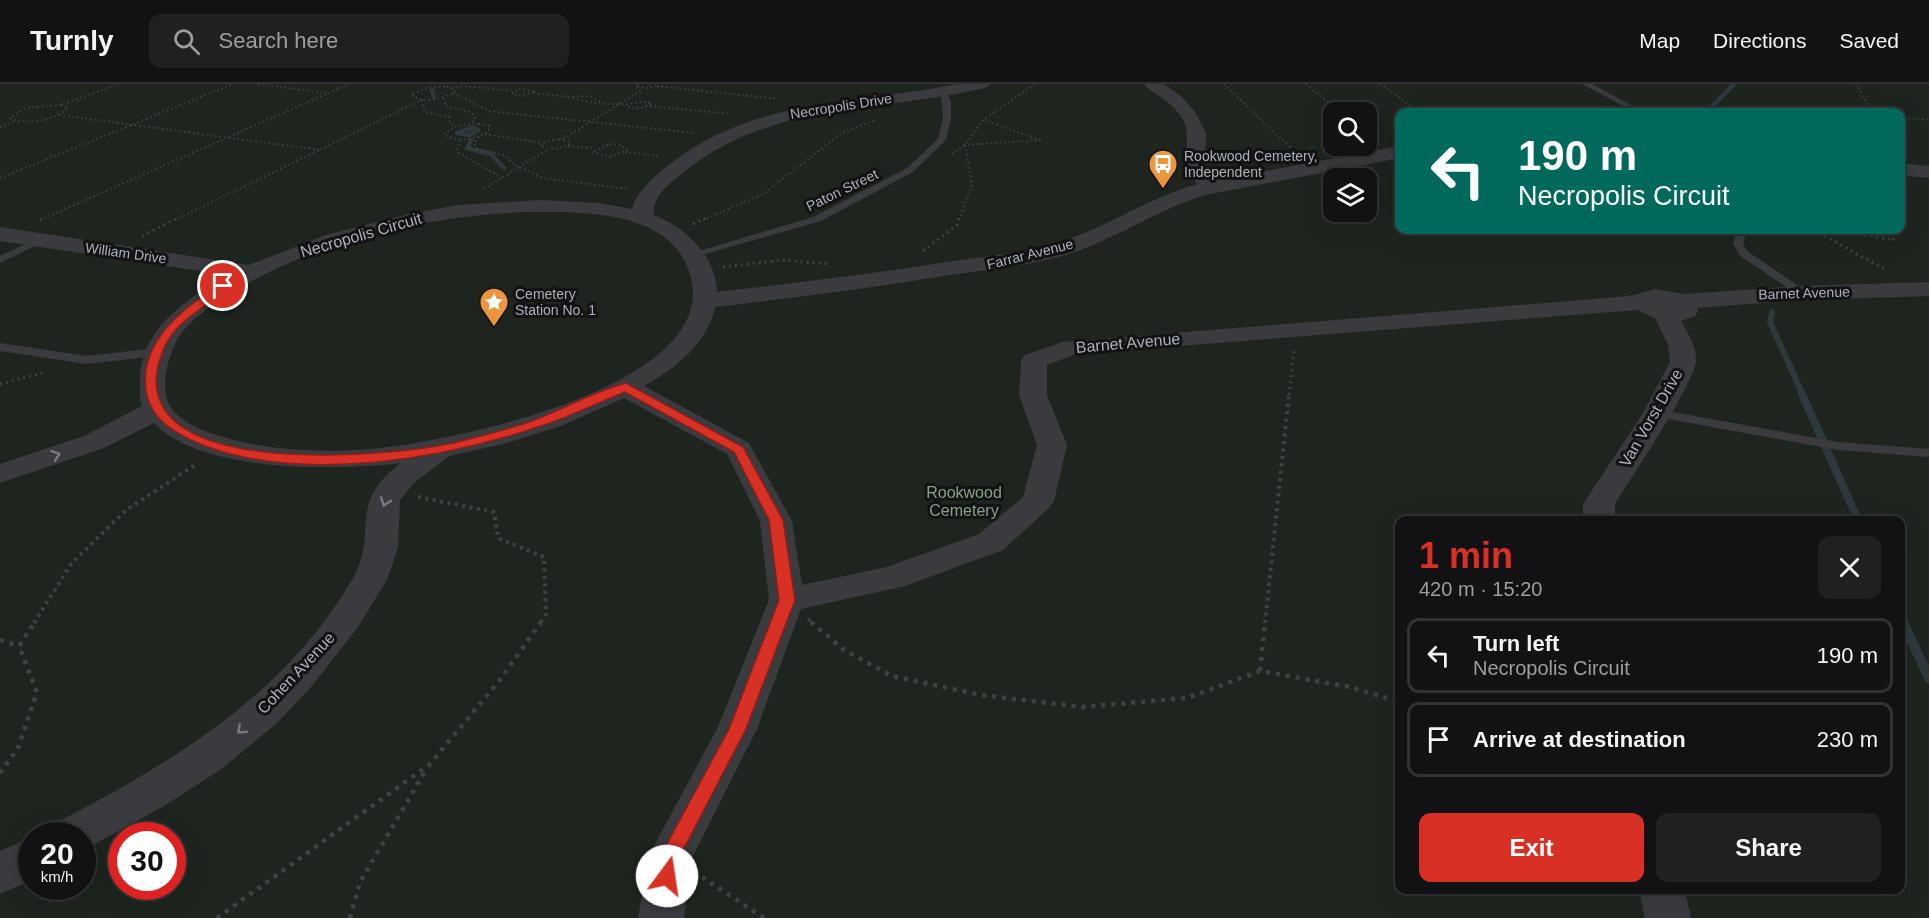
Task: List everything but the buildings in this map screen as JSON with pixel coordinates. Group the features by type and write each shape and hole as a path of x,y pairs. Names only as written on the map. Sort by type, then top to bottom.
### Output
{"street":[{"name":"Necropolis Drive","path":"595,209 628,203 651,192 687,160 725,137 771,119 833,105 943,92 982,84"},
{"path":"1152,84 1166,91 1191,116 1198,140 1195,172 1214,187"},
{"name":"Farrar Avenue","path":"704,301 843,285 1025,257 1067,247 1122,224 1171,199 1214,187 1310,167 1395,153"},
{"path":"1905,170 1929,172"},
{"path":"644,219 642,209 651,192"},
{"name":"Necropolis Circuit","path":"157,410 150,377 156,352 172,328 195,306 252,272 329,241 412,219 518,206 595,209 644,219 669,231 697,262"},
{"name":"William Drive","path":"3,234 109,252 252,272"},
{"path":"0,474 94,442 157,410 176,427 191,436 224,448 259,456 311,460 373,458 442,449 538,423 626,387 655,369 683,345 701,316 704,301 697,262"},
{"name":"Barnet Avenue","path":"787,600 893,578 991,543 1038,501 1052,446 1033,395 1034,361 1072,347 1470,313 1662,306 1802,293 1924,289"},
{"name":"Van Vorst Drive","path":"1599,516 1599,504 1657,413 1683,362 1681,345 1662,306"},
{"path":"626,387 739,449 776,520 787,600 737,729 670,855 661,918"},
{"path":"388,492 409,472 442,449"},
{"name":"Cohen Avenue","path":"96,822 157,789 225,745 281,694 341,624 376,569 381,546 381,512 388,492"},
{"path":"0,874 18,864"},
{"path":"1663,894 1668,918"}],"lane":[{"path":"1586,84 1632,108"},
{"name":"Paton Street","path":"697,262 817,219 910,170 942,140 947,117 947,102 943,92"},
{"path":"1741,234 1738,243 1743,253 1802,293"},
{"path":"0,260 40,241"},
{"path":"0,346 87,360 156,352"},
{"path":"1657,413 1804,441 1929,453"}],"path":[{"path":"17,121 10,118 19,111 43,105 61,105 119,84"},
{"path":"0,178 233,84"},
{"path":"258,84 327,93"},
{"path":"3,234 349,84"},
{"path":"637,84 636,87 643,89"},
{"path":"917,256 957,225 972,185 965,145 1040,140 983,120 1035,84"},
{"path":"1224,84 1310,167"},
{"path":"1306,84 1328,102"},
{"path":"1380,84 1414,108"},
{"path":"1856,84 1870,108"},
{"path":"422,100 411,95 423,88 442,85 514,91 530,89 535,91 533,93"},
{"path":"485,134 489,131 489,126 471,124 456,126 446,131 445,136 462,139 485,134 543,143 563,139 643,89 657,85 833,105"},
{"path":"419,86 423,88"},
{"path":"452,86 455,91 453,93"},
{"path":"514,91 512,94 516,96 533,93 569,97 580,102 630,104 644,101 651,103 650,106"},
{"path":"109,252 422,100 443,98 453,93"},
{"path":"453,93 489,111 725,137"},
{"path":"443,98 446,106 471,112 475,117 471,124"},
{"path":"422,100 425,111 449,117 450,123 456,126"},
{"path":"630,104 629,107 634,109 650,106 771,119"},
{"path":"0,127 17,121 37,120 59,115 68,109 61,105"},
{"path":"59,115 321,150"},
{"path":"669,231 763,194 842,133 885,116"},
{"path":"1905,118 1929,120"},
{"path":"462,139 457,148 459,153 502,178"},
{"path":"563,139 569,141 568,146"},
{"path":"543,143 540,146 547,150"},
{"path":"483,190 547,150 568,146 596,148 616,144 625,146 627,150 621,154 606,157 593,154 596,148"},
{"path":"1821,234 1924,289"},
{"path":"1859,234 1894,240 1888,234"},
{"path":"697,262 783,260 829,264"},
{"path":"1260,671 1296,329"},
{"path":"19,646 71,564 126,510 177,475 224,448"},
{"path":"350,918 360,882 429,765 499,681 546,614 544,557 498,538 494,512 388,492"},
{"path":"787,600 844,650 892,676 981,695 1082,706 1187,698 1260,671 1350,687 1395,700"},
{"path":"0,640 19,646"},
{"path":"0,772 18,748 37,692 19,646"},
{"path":"218,918 429,765"},
{"path":"670,855 764,918"}],"green space":[{"name":"Rookwood Cemetery","path":"0,84 1929,84 1929,918 0,918"}],"waterway":[{"path":"1711,108 1734,84"},
{"path":"432,90 434,97"},
{"path":"471,128 478,130 469,135 457,133 471,128"},
{"path":"471,140 467,148 491,154 504,168"},
{"path":"1772,312 1770,322 1803,395"},
{"path":"1802,394 1856,516"},
{"path":"1905,626 1929,678"}],"place":[{"name":"Rookwood Cemetery, Independent","path":"1163,190"},
{"name":"Cemetery Station No. 1","path":"494,328"}],"route":[{"path":"223,286 181,317 172,328 156,352 150,377 153,400 157,410 166,419 191,436 224,448 241,453 284,459 343,460 406,455 459,445 538,423 626,387 739,449 776,520 787,600 737,729 670,855 667,876"}]}
